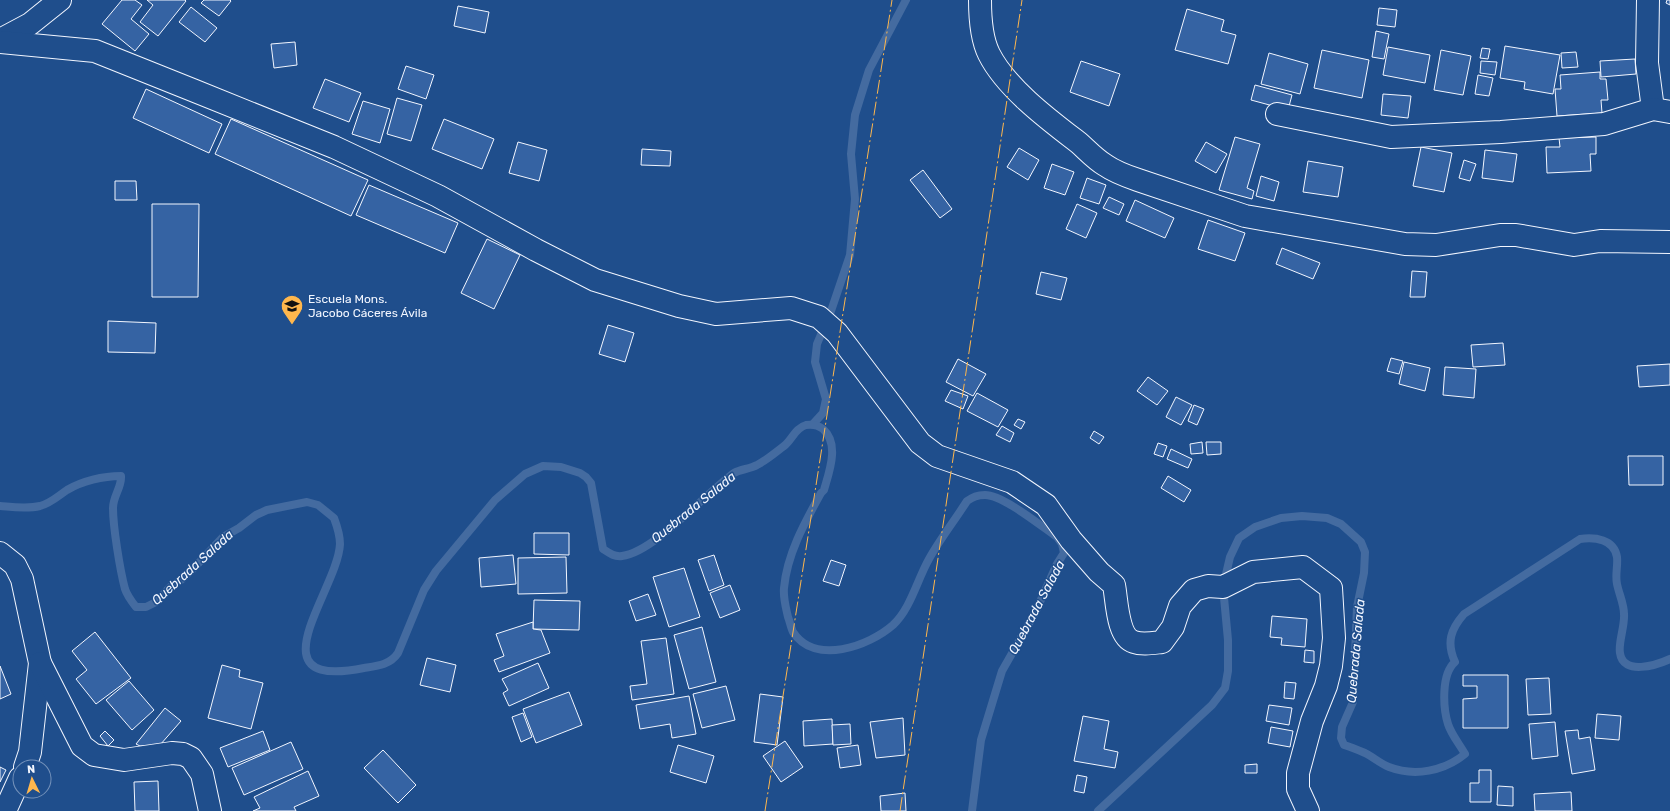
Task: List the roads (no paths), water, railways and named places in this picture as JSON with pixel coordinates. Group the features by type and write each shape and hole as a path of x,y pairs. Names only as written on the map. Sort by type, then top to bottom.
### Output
{"street":[{"path":"0,41 30,24 60,0"},
{"path":"980,0 980,20 988,52 996,66 1020,94 1061,131 1104,165 1121,174 1138,180 1246,216 1405,244 1436,245 1500,235 1516,235 1574,245 1600,241 1670,242"},
{"path":"1277,114 1391,137 1501,132 1604,124 1662,111 1647,63 1648,0"},
{"path":"0,41 96,51 334,147 431,193 595,280 679,306 716,314 791,308 818,317 835,332 920,443 937,456 1012,482 1046,505 1071,540 1099,572 1114,585 1121,628 1124,636 1132,642 1143,644 1162,642 1173,627 1180,606 1194,590 1208,586 1223,587 1253,572 1303,567 1331,588 1334,638 1331,666 1326,686 1312,721 1298,773 1298,789 1308,811"},
{"path":"0,553 15,565 22,579 40,663 82,746 94,755 124,760 152,758 172,753 183,754 191,758 202,774 210,811"},
{"path":"28,759 30,752 40,663"},
{"path":"6,811 12,797"}],"waterway":[{"path":"813,424 823,413 826,399 815,362 817,344 831,311 850,255 855,199 851,154 855,115 869,70 906,0"},
{"name":"Quebrada Salada","path":"0,506 25,508 40,506 79,484 100,478 121,476 120,484 113,504 115,537 121,571 125,589 131,601 136,607 146,607 156,602 170,587 181,580 223,537 239,528 256,515 267,510 307,502 318,505 334,518 340,544 336,563 308,632 306,651 312,665 330,671 364,668 383,664 395,657 424,590 436,571 495,500 525,474 543,466 561,467 580,473 586,477 591,483 603,549 614,555 622,556 635,552 649,544 680,520 722,482 734,473 761,463 787,443 796,431 806,425 817,426 823,429 828,435 831,442 832,458 824,490 809,515 793,551 786,575 784,592 786,610 793,632 803,642 815,648 828,650 842,649 857,645 883,633 893,625 905,610 925,567 938,544 967,501 973,497 985,495 993,496 1002,500 1022,512 1057,537 1062,544 1064,553 1057,564 1035,613 1002,671 981,740 972,811"},
{"name":"Quebrada Salada","path":"1098,811 1212,705 1225,688 1228,671 1228,640 1223,587 1230,557 1239,538 1255,527 1281,518 1302,516 1327,518 1341,524 1361,542 1365,552 1364,573 1357,607 1353,702 1342,727 1341,738 1344,745 1365,753 1389,767 1409,772 1429,771 1448,765 1465,754 1449,728 1444,701 1447,674 1450,667 1455,662 1452,655 1450,642 1456,625 1464,614 1580,539 1592,538 1603,540 1612,546 1615,551 1617,557 1616,581 1624,610 1624,624 1620,649 1622,660 1634,667 1641,667 1657,664 1670,659"}],"place":[{"name":"Escuela Mons. Jacobo Cáceres Ávila","path":"292,326"}]}
